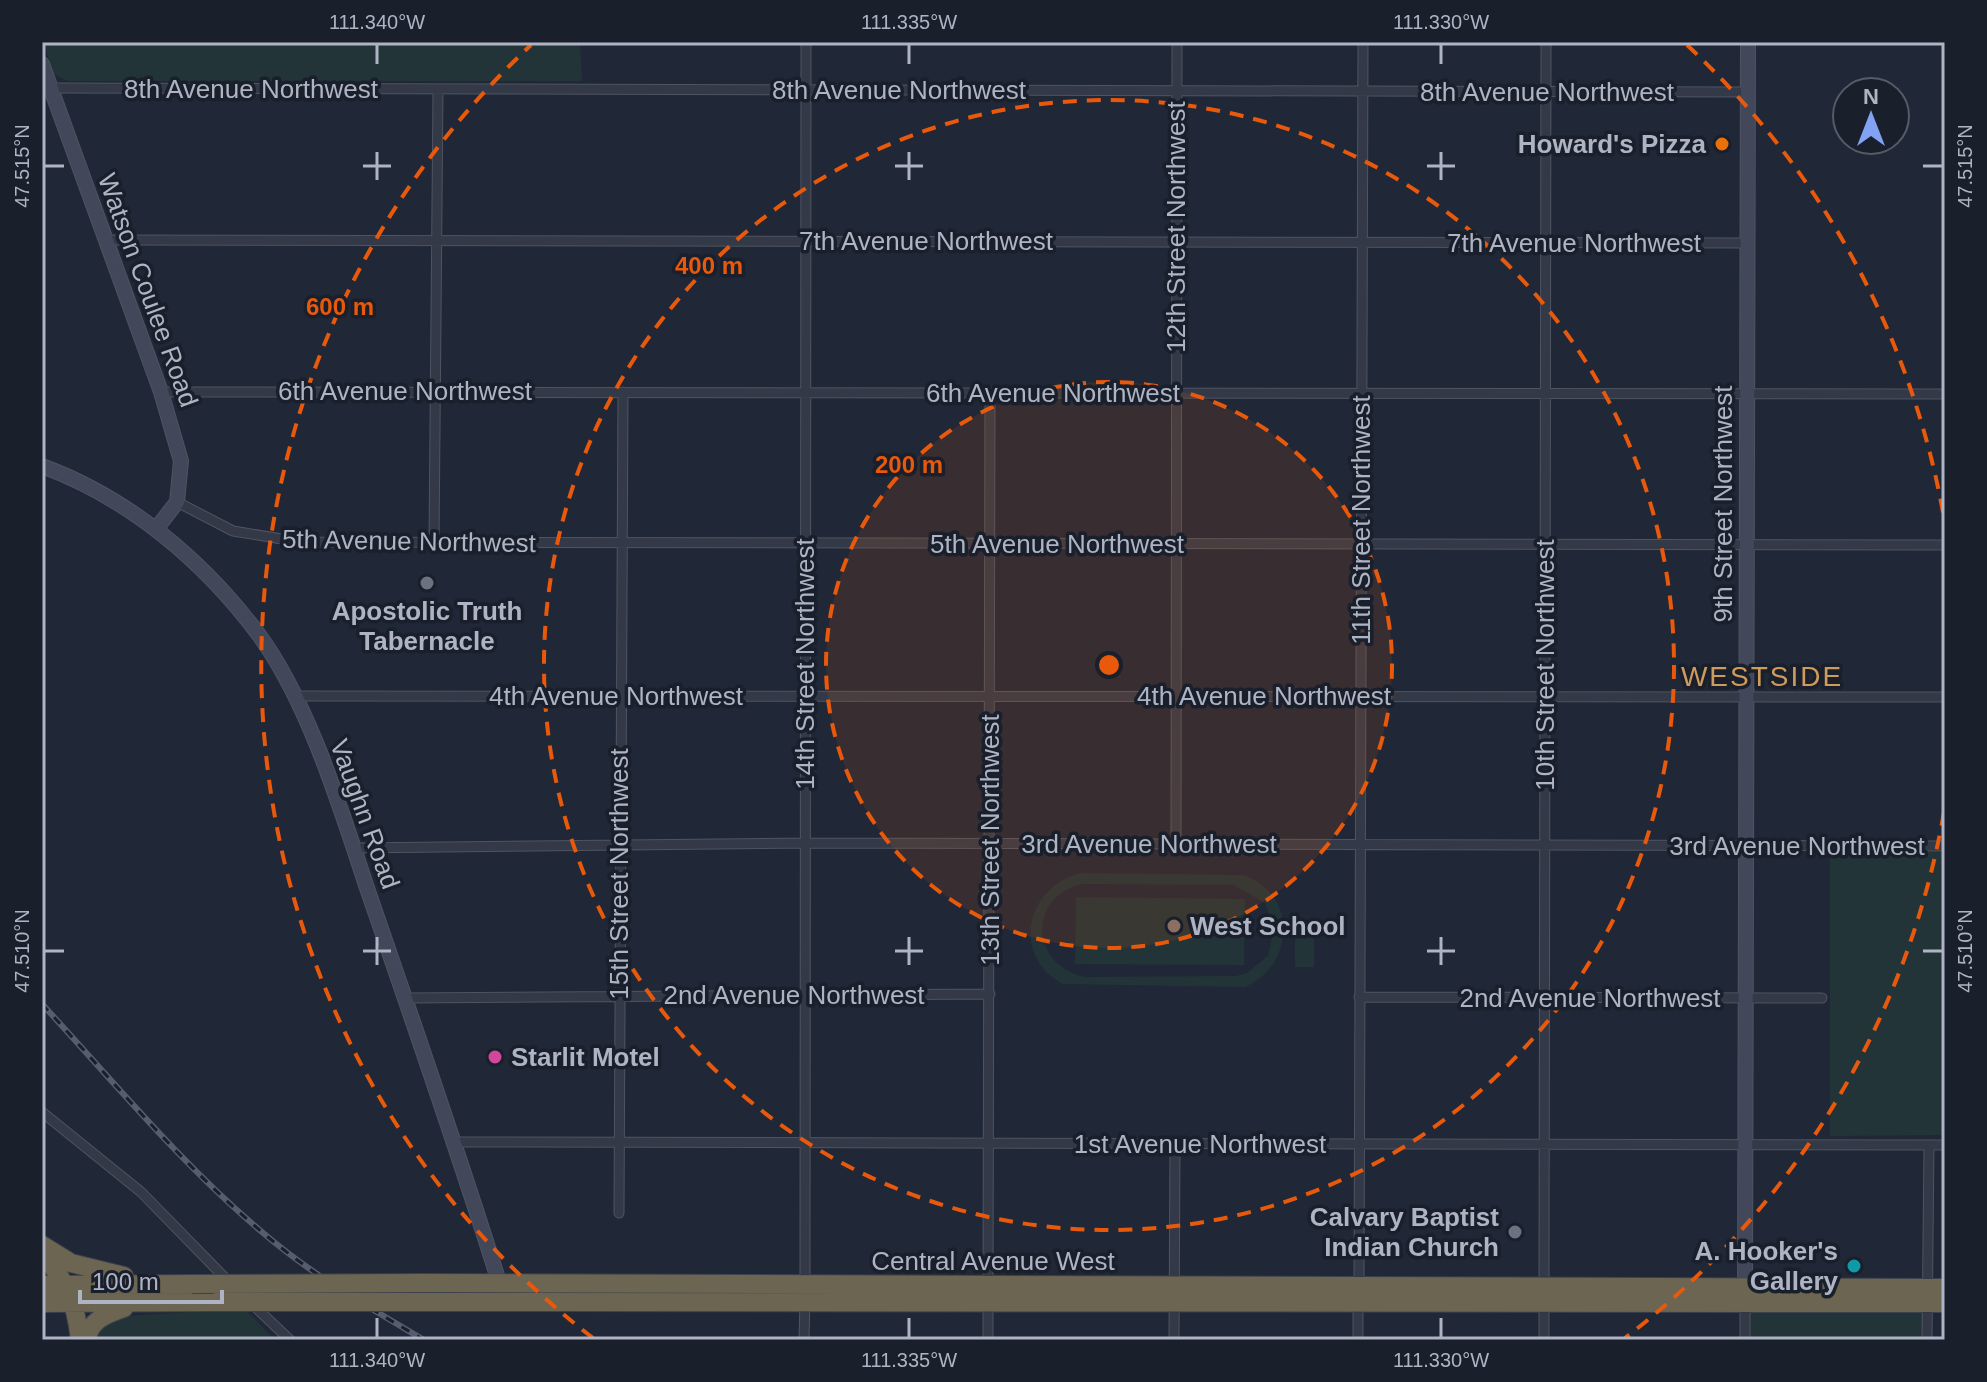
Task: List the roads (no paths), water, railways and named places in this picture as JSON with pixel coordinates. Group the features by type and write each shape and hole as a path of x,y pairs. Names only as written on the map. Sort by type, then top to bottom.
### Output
{"highway":[{"path":"42,1245 93,1271 166,1285"},
{"path":"42,1253 66,1284 76,1303 80,1340"},
{"name":"Central Avenue West","path":"42,1285 499,1282 805,1295"},
{"path":"454,1298 483,1292 499,1282 506,1289 519,1293 618,1302"},
{"name":"Central Avenue West","path":"42,1303 374,1302 454,1298 618,1302 805,1295 988,1294 1936,1295"},
{"path":"87,1340 88,1333 101,1316 137,1303"}],"main road":[{"name":"9th Street Northwest","path":"1745,1295 1748,42"},
{"name":"Watson Coulee Road","path":"42,64 161,392 181,461 177,502"},
{"name":"Vaughn Road","path":"42,466 89,487 156,529 218,585 260,638 295,696 354,848 455,1142 499,1282"},
{"path":"156,529 177,502"}],"street":[{"name":"14th Street Northwest","path":"804,1340 806,42"},
{"name":"12th Street Northwest","path":"1176,844 1177,42"},
{"name":"11th Street Northwest","path":"1358,1340 1363,42"},
{"name":"10th Street Northwest","path":"1544,1340 1546,42"},
{"name":"8th Avenue Northwest","path":"50,88 1749,92"},
{"path":"434,543 438,90"},
{"name":"7th Avenue Northwest","path":"105,240 1748,243"},
{"name":"6th Avenue Northwest","path":"161,392 1945,394"},
{"name":"15th Street Northwest","path":"619,1213 619,696 623,392"},
{"name":"13th Street Northwest","path":"988,1340 990,393"},
{"name":"5th Avenue Northwest","path":"177,502 233,531 300,542 1945,545"},
{"name":"4th Avenue Northwest","path":"295,696 1945,697"},
{"name":"3rd Avenue Northwest","path":"354,848 804,843 1945,846"},
{"name":"2nd Avenue Northwest","path":"406,998 990,994"},
{"name":"2nd Avenue Northwest","path":"1359,997 1822,998"},
{"path":"42,1112 141,1192 290,1340"},
{"name":"1st Avenue Northwest","path":"455,1142 1945,1145"},
{"path":"1174,1340 1175,1144"},
{"path":"1927,1340 1936,1295 1929,1145"},
{"path":"1745,1295 1745,1340"}],"railway":[{"path":"42,1004 149,1122 232,1206 320,1276 424,1340"}],"place":[{"name":"Howard's Pizza","path":"1722,144"},
{"name":"Apostolic Truth Tabernacle","path":"427,583"},
{"name":"West School","path":"1174,926"},
{"name":"Starlit Motel","path":"495,1057"},
{"name":"Calvary Baptist Indian Church","path":"1515,1232"},
{"name":"A. Hooker's Gallery","path":"1854,1266"}],"district":[{"name":"WESTSIDE","path":"1762,676"}]}
